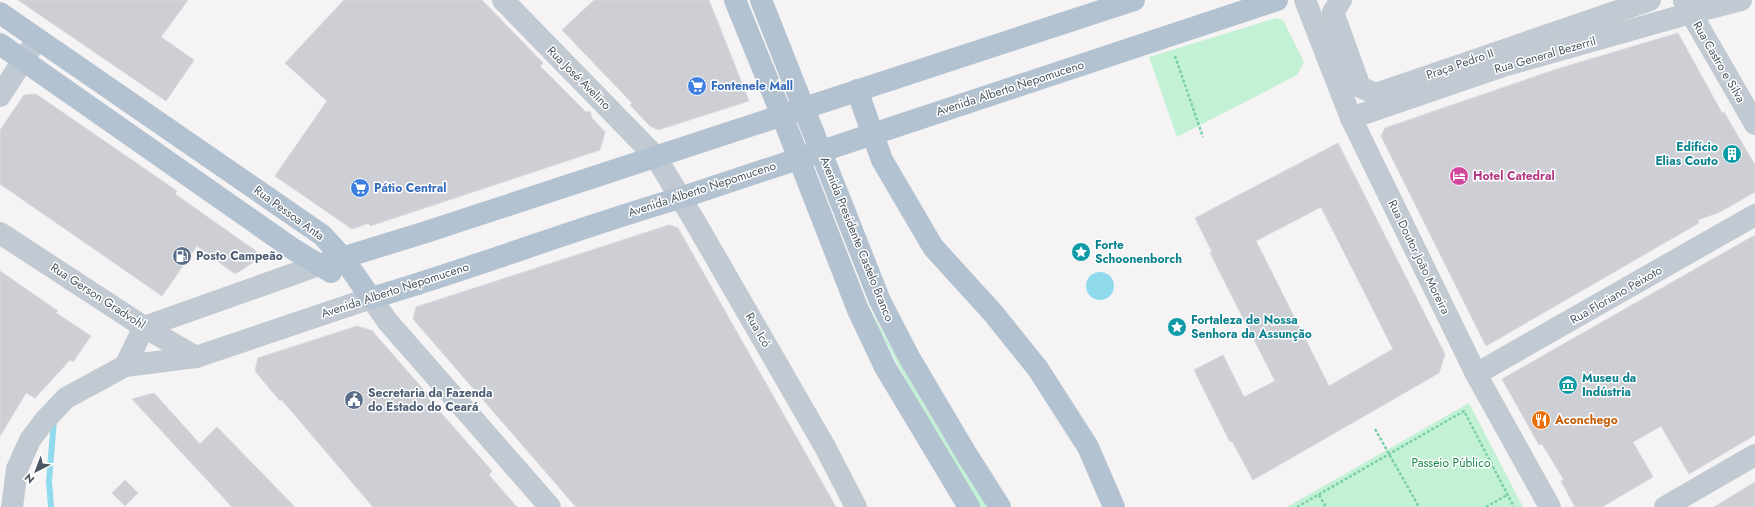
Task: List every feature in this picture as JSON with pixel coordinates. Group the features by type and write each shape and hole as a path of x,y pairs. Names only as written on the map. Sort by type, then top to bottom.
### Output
{"main road":[{"name":"Avenida Presidente Castelo Branco","path":"735,0 858,310 896,387 969,507"},
{"name":"Avenida Presidente Castelo Branco","path":"761,0 880,300 909,357 967,455 1000,507"},
{"path":"319,265 426,232 1134,0"},
{"name":"Avenida Alberto Nepomuceno","path":"370,298 425,282 628,213 680,198 1277,0"},
{"name":"Rua Pessoa Anta","path":"0,13 322,235 342,258 370,298"},
{"path":"0,44 293,249 370,298"},
{"path":"857,90 882,160 933,247 993,312 1038,369 1088,447 1114,507"}],"street":[{"name":"Rua José Avelino","path":"502,0 655,156"},
{"name":"Rua Doutor João Moreira","path":"1305,0 1351,118 1476,374 1550,507"},
{"name":"Praça Pedro II","path":"1341,0 1333,12 1360,87 1376,94 1650,0"},
{"name":"Rua General Bezerril","path":"1351,118 1503,66 1687,6 1741,0"},
{"name":"Rua Castro e Silva","path":"1687,6 1755,124"},
{"path":"0,96 37,39"},
{"name":"Rua Icó","path":"655,156 825,447 856,507"},
{"name":"Rua Floriano Peixoto","path":"1476,374 1755,215"},
{"name":"Rua Gerson Gradvohl","path":"0,233 144,327 196,357"},
{"path":"125,366 144,327 319,265"},
{"path":"370,298 388,322 550,507"},
{"name":"Avenida Alberto Nepomuceno","path":"12,507 17,470 30,440 45,420 66,398 125,366 196,357 370,298"},
{"path":"1665,507 1755,455"}],"path":[{"path":"1177,62 1203,137"},
{"path":"1297,507 1464,411 1514,507"},
{"path":"1375,429 1419,507"},
{"path":"1319,495 1326,507"},
{"path":"1486,507 1507,495"}],"green space":[{"path":"1276,18 1283,20 1304,62 1297,75 1177,137 1149,57"},
{"path":"867,303 925,406 988,507 980,507 946,454 865,304"},
{"name":"Passeio Público","path":"1469,403 1523,507 1287,507"}],"water":[{"path":"1100,272 1110,276 1114,286 1110,296 1100,300 1090,296 1086,286 1090,276"}],"building":[{"path":"18,0 188,0 161,37 194,60 166,101"},
{"path":"344,0 482,0 543,63 540,66 586,112 590,111 592,118 605,132 600,150 370,226 369,223 352,229 275,176 327,101 285,63"},
{"path":"594,0 709,0 749,101 658,130 650,126 630,105 632,103 562,30"},
{"path":"1678,33 1722,113 1724,112 1755,165 1755,192 1720,212 1698,220 1699,223 1486,346 1381,136 1385,128 1557,69"},
{"path":"36,94 177,191 175,194 263,256 235,274 197,246 162,296 0,184 0,130 24,95"},
{"path":"1338,143 1445,354 1439,373 1253,480 1232,441 1230,442 1194,370 1223,355 1244,397 1275,381 1210,253 1212,252 1195,218","holes":["1321,207 1393,349 1329,386 1256,241"]},
{"path":"669,225 678,228 836,507 576,507 413,319 416,307"},
{"path":"1755,235 1755,435 1689,474 1661,426 1633,442 1653,477 1602,507 1575,507 1561,481 1564,480 1542,444 1539,445 1502,379"},
{"path":"0,271 58,311 56,313 91,336 73,362 70,360 35,398 26,393 0,436"},
{"path":"357,326 373,331 430,397 428,398 492,471 489,475 517,507 373,507 281,399 280,401 255,371 258,358"},
{"path":"154,393 200,444 217,427 295,507 232,507 132,399"},
{"path":"125,480 138,493 125,506 112,493"},
{"path":"1755,482 1755,507 1714,507"}],"waterway":[{"path":"51,507 49,481 54,420"}],"place":[{"name":"Fontenele Mall","path":"697,86"},
{"name":"Edifício Elias Couto","path":"1732,154"},
{"name":"Hotel Catedral","path":"1459,176"},
{"name":"Pátio Central","path":"360,188"},
{"name":"Forte Schoonenborch","path":"1081,252"},
{"name":"Posto Campeão","path":"182,256"},
{"name":"Fortaleza de Nossa Senhora da Assunção","path":"1177,327"},
{"name":"Museu da Indústria","path":"1568,385"},
{"name":"Secretaria da Fazenda do Estado do Ceará","path":"354,400"},
{"name":"Aconchego","path":"1541,420"}]}
